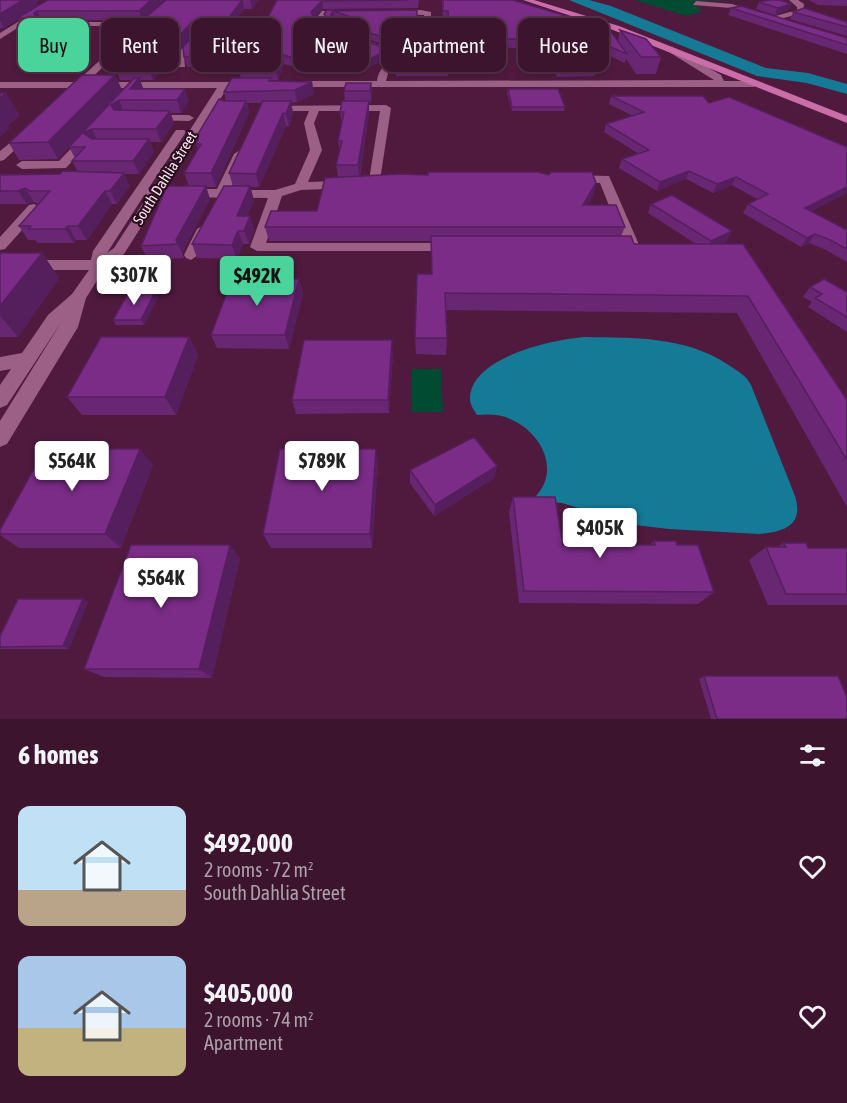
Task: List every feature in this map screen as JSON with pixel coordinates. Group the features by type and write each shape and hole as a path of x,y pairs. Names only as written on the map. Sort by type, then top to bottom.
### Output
{"main road":[{"path":"526,0 588,18 847,120"}],"street":[{"path":"0,37 58,0"},
{"path":"152,18 171,0"},
{"path":"776,19 800,11 801,6 794,0"},
{"path":"696,3 732,6 796,25"},
{"path":"385,12 421,12 428,14 428,18"},
{"path":"361,13 325,13 318,21 322,30 381,50"},
{"path":"0,28 13,28"},
{"path":"182,65 180,56 191,43"},
{"path":"672,51 718,77 719,81 712,84"},
{"path":"62,100 101,65"},
{"path":"381,84 384,72"},
{"path":"29,85 40,75"},
{"path":"276,84 754,84"},
{"path":"0,85 265,85"},
{"path":"127,94 135,85"},
{"path":"159,85 149,95 191,95"},
{"name":"South Dahlia Street","path":"100,265 100,251 148,180 164,147 217,85"},
{"name":"South Dahlia Street","path":"0,400 54,319 78,298 100,265 119,251 155,194 217,85"},
{"path":"139,193 217,204 276,194 300,186 381,184 386,108 260,108 255,118"},
{"path":"300,186 316,150 309,123 315,108"},
{"path":"135,118 189,118"},
{"path":"0,158 39,121"},
{"path":"62,178 22,172 62,165 100,124"},
{"path":"191,255 217,204 246,138"},
{"path":"558,179 605,179 633,246 609,246"},
{"path":"127,180 148,180"},
{"path":"276,194 257,246 468,246"},
{"path":"0,246 34,208"},
{"path":"0,265 100,265"},
{"name":"South Dahlia Street","path":"0,438 69,327 78,298"},
{"path":"0,363 27,359"}],"green space":[{"path":"635,0 748,0 692,1 702,11 686,16"},
{"path":"412,369 441,369 443,412 412,412"}],"water":[{"path":"585,337 658,340 676,343 711,355 744,376 751,385 795,496 797,514 790,525 784,529 759,534 669,529 635,525 562,503 543,501 536,496 547,474 544,452 530,432 521,425 502,416 477,415 470,401 474,384 498,361 516,353 535,346"}],"building":[{"path":"0,0 23,0 0,14"},
{"path":"48,0 151,0 139,11 37,11 34,13 35,18 17,18"},
{"path":"166,0 242,0 229,18 191,18 191,23 179,36 179,18 145,18"},
{"path":"277,0 409,0 322,1 311,12 314,18 293,18 293,58 283,55 281,59 281,18 268,18"},
{"path":"443,0 513,0 573,18 518,18 518,39 506,39 506,18 449,18 448,11 443,11"},
{"path":"780,0 791,4 778,8 759,2"},
{"path":"741,6 847,38 847,45 731,8"},
{"path":"804,8 847,22 847,27 793,12"},
{"path":"327,10 333,10 330,18 326,18 324,14"},
{"path":"417,10 417,18 381,18 381,36 369,33 369,18 354,18 333,11"},
{"path":"620,30 646,39 661,57 641,57"},
{"path":"609,32 612,33 627,54 609,46"},
{"path":"191,38 191,57 184,57 183,47"},
{"path":"369,43 381,46 381,54 369,60"},
{"path":"82,75 115,75 48,142 9,143"},
{"path":"134,78 139,78 130,89 185,89 177,100 119,100 111,105 114,110 170,111 156,129 92,129 83,133 92,139 149,139 133,161 72,161 85,147 69,147"},
{"path":"232,78 271,78 269,81 312,82 295,90 224,92"},
{"path":"346,83 371,83 370,91 344,91"},
{"path":"508,89 558,89 565,107 512,107"},
{"path":"611,96 703,96 709,103 729,97 847,147 847,187 805,208 847,230 847,249 815,234 807,238 748,204 768,194 736,177 717,184 689,171 660,182 622,159 649,150 606,124 644,112"},
{"path":"219,99 246,101 211,173 184,173 201,144 196,144 198,139 195,139"},
{"path":"263,101 291,101 286,114 283,113 256,174 229,173"},
{"path":"342,101 369,101 358,165 336,165 342,141 338,141 344,112 340,112"},
{"path":"63,171 124,173 110,191 105,191 78,226 68,226 65,229 28,229 31,226 19,226 50,191 30,191 25,188 18,191 0,191 0,175 60,174"},
{"path":"428,172 538,172 549,175 551,172 592,172 596,183 583,205 616,205 625,227 265,227 271,211 317,211 325,178 400,174 428,175"},
{"path":"167,186 206,186 176,240 178,244 141,246"},
{"path":"224,186 250,186 237,216 250,216 244,231 238,231 232,245 192,244"},
{"path":"672,195 732,231 711,241 651,204"},
{"path":"431,236 631,236 634,244 743,244 847,400 847,460 748,296 445,293 447,338 415,338 417,274 432,274"},
{"path":"0,253 42,253 0,306"},
{"path":"232,279 299,279 285,335 211,335"},
{"path":"824,279 847,292 847,317 815,298 822,294 810,287"},
{"path":"129,292 155,292 141,320 113,320"},
{"path":"101,337 189,337 165,397 67,397"},
{"path":"304,340 392,340 388,400 292,400"},
{"path":"474,437 497,466 435,505 410,470"},
{"path":"45,449 140,449 105,534 0,534 0,530"},
{"path":"280,449 376,449 370,534 263,534"},
{"path":"513,497 555,497 563,545 655,545 654,541 676,541 677,545 698,545 714,592 524,591"},
{"path":"783,543 806,543 808,548 847,548 847,594 786,594 766,547 786,547"},
{"path":"131,545 230,545 199,669 84,669"},
{"path":"18,599 83,599 63,646 0,647 0,636"},
{"path":"704,676 838,676 847,697 847,719 717,719"}],"waterway":[{"path":"575,0 606,9 763,73 808,78 847,89"}]}
